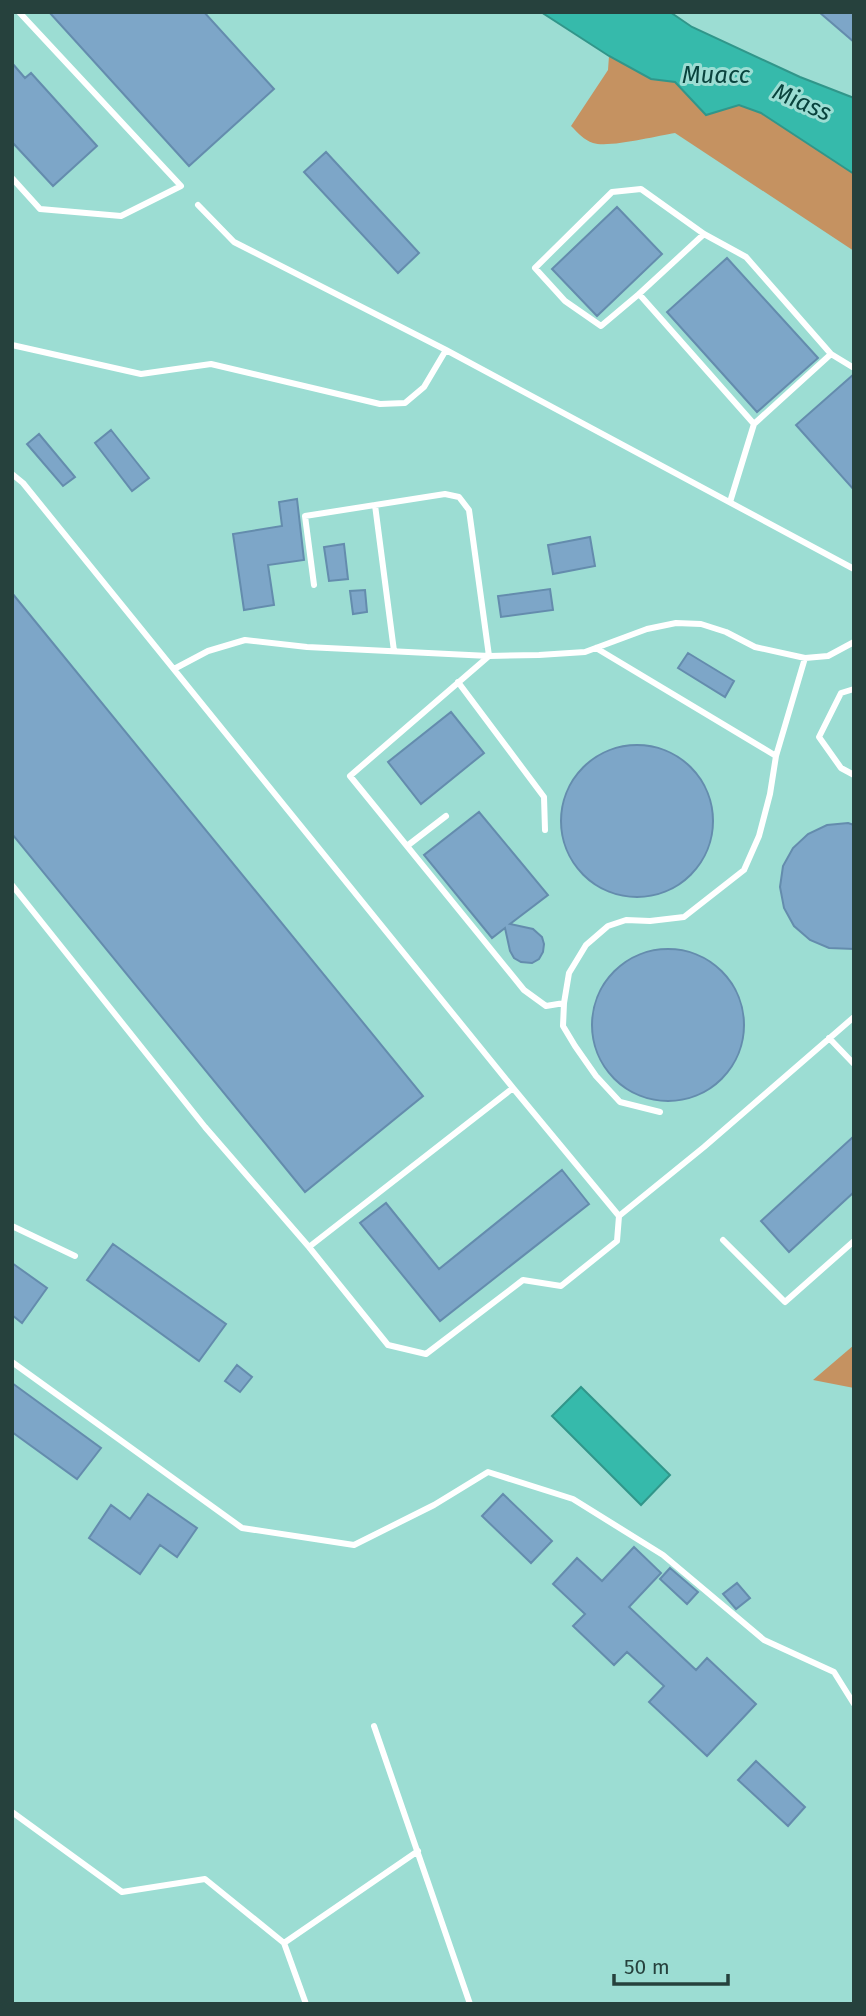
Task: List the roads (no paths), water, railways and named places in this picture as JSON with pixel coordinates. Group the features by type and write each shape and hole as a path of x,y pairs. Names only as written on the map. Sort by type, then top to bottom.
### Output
{"lane":[{"path":"12,178 40,209 121,216 181,186 19,12"},
{"path":"704,234 601,326 565,301 535,268 612,192 641,189 704,234 746,257 831,354 854,369"},
{"path":"198,205 233,242 446,350 854,569"},
{"path":"639,294 754,424"},
{"path":"12,345 141,374 211,364 380,404 405,403 424,387 446,350"},
{"path":"730,502 754,424 831,354"},
{"path":"12,474 23,483 619,1216 617,1241 561,1286 523,1280 426,1354 388,1345 309,1247 205,1127 12,885"},
{"path":"314,585 306,516 445,494 459,497 468,510 489,656"},
{"path":"375,505 394,651"},
{"path":"174,669 208,650 245,640 307,647 489,656 540,655 585,652 647,629 676,623 701,624 726,632 755,647 805,658 828,656 853,641"},
{"path":"596,648 776,756"},
{"path":"489,656 350,776 524,990 546,1006 564,1003"},
{"path":"660,1112 620,1101 596,1076 564,1026 564,1003 569,973 586,945 608,926 626,919 650,921 684,917 744,870 762,825 776,756 805,658"},
{"path":"458,682 544,797 545,830"},
{"path":"854,690 841,693 819,737 841,768 854,775"},
{"path":"407,846 446,816"},
{"path":"619,1216 704,1147 854,1017"},
{"path":"829,1038 854,1064"},
{"path":"309,1247 513,1088"},
{"path":"12,1226 75,1256"},
{"path":"723,1240 785,1302 854,1241"},
{"path":"12,1362 242,1528 354,1545 434,1505 488,1472 573,1499 663,1555 764,1640 834,1671 854,1704"},
{"path":"374,1726 470,2004"},
{"path":"12,1812 122,1892 205,1879 284,1943 306,2004"},
{"path":"284,1943 418,1851"}],"water":[{"name":"Миасс","path":"541,12 670,12 692,27 800,77 854,98 854,174 761,113 739,105 706,115 675,82 651,79 609,56"},
{"path":"581,1387 670,1475 641,1505 552,1416"}],"water label":[{"name":"Miass","path":"802,102"}]}
